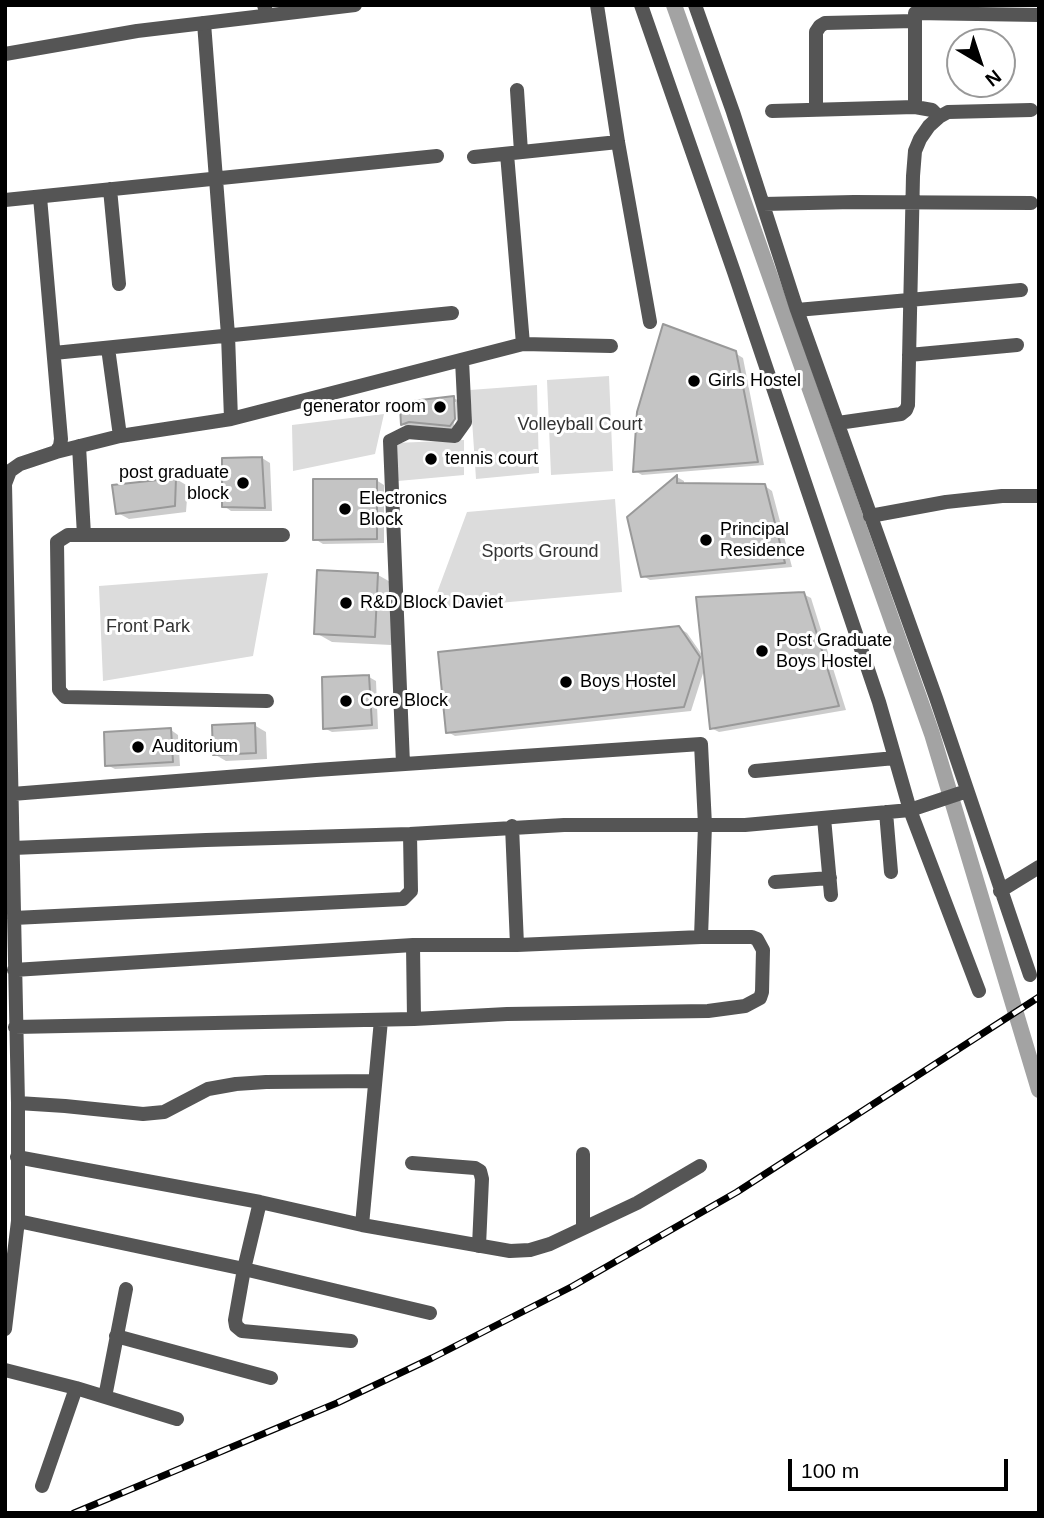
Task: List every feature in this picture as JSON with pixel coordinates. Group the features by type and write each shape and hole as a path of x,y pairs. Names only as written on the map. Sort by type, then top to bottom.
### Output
{"street":[{"path":"5,54 136,31 204,23 265,10 355,5"},
{"path":"597,5 650,322"},
{"path":"641,5 734,272 879,702 895,758 917,807 979,991"},
{"path":"695,5 797,310 870,516 960,793 1000,891 1030,975"},
{"path":"816,108 816,32 825,23 915,13 1039,15"},
{"path":"915,13 915,107"},
{"path":"204,23 228,335 231,419"},
{"path":"517,90 514,153 523,344"},
{"path":"772,111 915,107 932,110 939,117"},
{"path":"838,423 901,414 908,405 912,176 915,151 925,132 939,117 948,112 1031,110"},
{"path":"474,157 618,142"},
{"path":"5,200 437,156"},
{"path":"110,188 119,284"},
{"path":"40,197 61,439 56,452"},
{"path":"763,204 1031,203"},
{"path":"797,310 1021,290"},
{"path":"54,354 452,313"},
{"path":"5,1329 18,1221 5,484 10,471 20,464 79,446 120,436 231,419 523,344 611,346"},
{"path":"909,355 1017,345"},
{"path":"108,348 120,436"},
{"path":"403,764 390,441 408,432 455,436 465,422 463,360"},
{"path":"79,446 84,535"},
{"path":"870,516 946,502 1002,496 1039,496"},
{"path":"267,701 65,697 59,690 57,542 68,535 283,535"},
{"path":"12,794 701,744 705,825 701,937"},
{"path":"755,771 895,758"},
{"path":"13,848 206,839 410,834 512,826 745,825 886,812 917,807 960,793"},
{"path":"886,812 891,872"},
{"path":"824,818 831,895"},
{"path":"512,826 517,945"},
{"path":"14,918 403,899 411,891 410,834"},
{"path":"1000,891 1039,867"},
{"path":"775,882 830,878"},
{"path":"14,970 413,945 517,945 701,937 752,937 757,939 763,950 760,998 745,1006 708,1011 15,1027"},
{"path":"413,945 414,1019"},
{"path":"362,1225 381,1020"},
{"path":"18,1103 143,1114 164,1112 208,1089 236,1084 375,1081"},
{"path":"583,1154 583,1228"},
{"path":"17,1157 260,1202 362,1225 510,1251 530,1250 551,1244 637,1203 700,1166"},
{"path":"412,1163 475,1168 480,1171 482,1179 479,1246"},
{"path":"260,1202 235,1320 239,1329 351,1341"},
{"path":"18,1221 244,1269 430,1313"},
{"path":"105,1397 126,1289"},
{"path":"116,1336 271,1378"},
{"path":"5,1370 76,1388 177,1419"},
{"path":"42,1486 76,1388"}],"green space":[{"name":"Volleyball Court","path":"609,376 613,471 551,475 547,380"},
{"path":"537,385 539,473 476,479 470,390"},
{"path":"384,414 375,454 293,471 292,425"},
{"name":"tennis court","path":"464,440 464,475 398,481 396,443"},
{"name":"Sports Ground","path":"615,499 622,592 431,609 467,512"},
{"name":"Front Park","path":"268,573 253,656 103,681 99,586"}],"building":[{"name":"Girls Hostel","path":"663,324 736,351 758,462 633,472 637,412"},
{"name":"generator room","path":"454,396 455,419 450,426 409,422 401,425 400,405"},
{"name":"post graduate block","path":"262,457 265,508 222,507 222,458"},
{"name":"Principal Residence","path":"677,475 677,483 765,484 785,563 641,577 627,517"},
{"path":"176,478 175,506 116,514 112,485"},
{"name":"Electronics Block","path":"313,479 377,479 377,539 313,540"},
{"name":"R&D Block Daviet","path":"317,570 378,573 375,637 314,634"},
{"name":"Post Graduate Boys Hostel","path":"804,592 839,706 710,729 696,597"},
{"name":"Boys Hostel","path":"679,626 700,657 684,707 446,733 438,652"},
{"name":"Core Block","path":"369,675 372,725 323,729 322,677"},
{"path":"255,723 256,753 213,755 212,725"},
{"name":"Auditorium","path":"171,728 173,762 105,766 104,732"}],"waterway":[{"path":"674,5 932,734 1039,1090"}],"railway":[{"path":"74,1513 337,1403 573,1286 737,1192 1039,997"}],"place":[{"name":"Girls Hostel","path":"694,381"},
{"name":"generator room","path":"440,407"},
{"name":"tennis court","path":"431,459"},
{"name":"post graduate block","path":"243,483"},
{"name":"Electronics Block","path":"345,509"},
{"name":"Principal Residence","path":"706,540"},
{"name":"R&D Block Daviet","path":"346,603"},
{"name":"Post Graduate Boys Hostel","path":"762,651"},
{"name":"Boys Hostel","path":"566,682"},
{"name":"Core Block","path":"346,701"},
{"name":"Auditorium","path":"138,747"}]}
